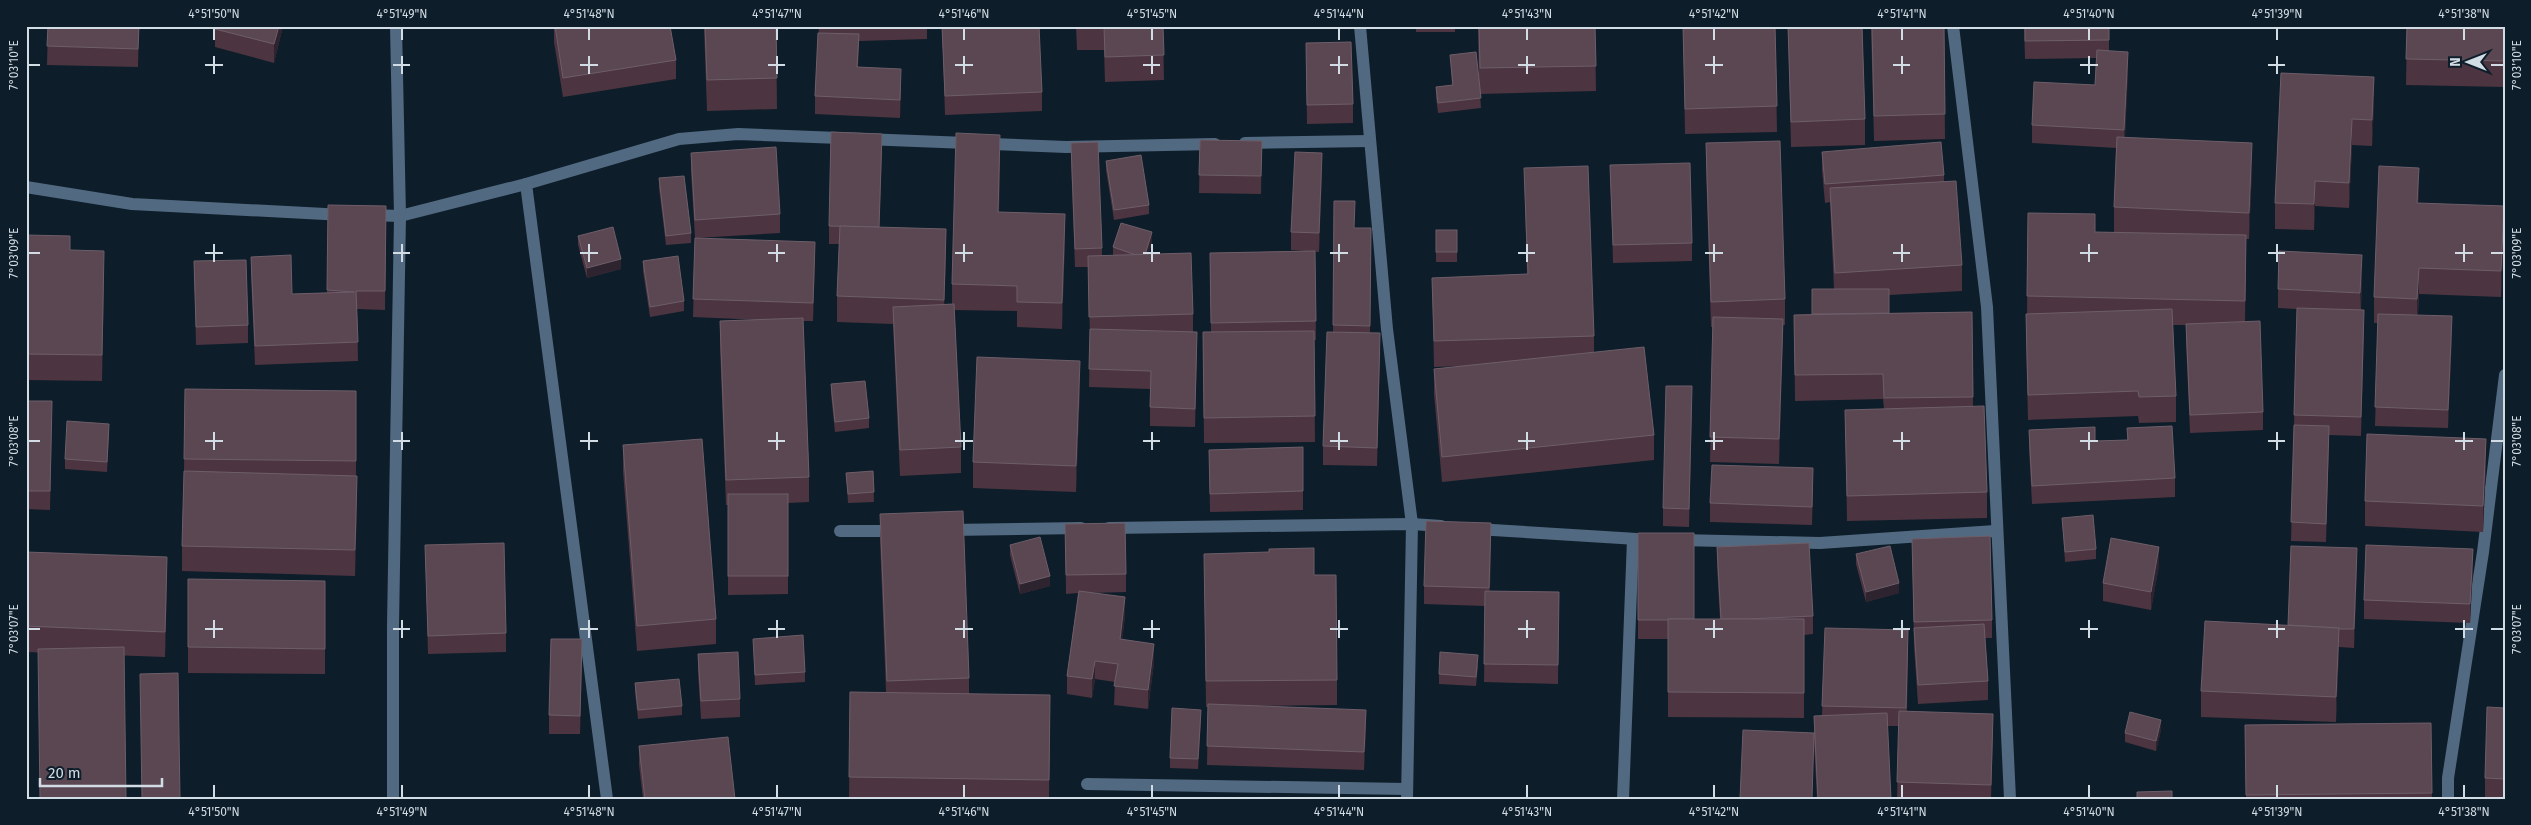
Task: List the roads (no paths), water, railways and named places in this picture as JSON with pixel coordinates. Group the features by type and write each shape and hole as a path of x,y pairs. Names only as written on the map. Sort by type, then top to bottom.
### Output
{"street":[{"path":"393,799 393,625 400,216 396,26"},
{"path":"1087,784 1407,794 1412,524 1387,329 1360,26"},
{"path":"1953,26 1986,307 1995,531 2010,799"},
{"path":"26,187 132,204 235,211 400,216 526,184 679,138 748,135 1066,147 1370,140"},
{"path":"526,184 607,799"},
{"path":"2448,799 2448,778 2483,552 2505,375"},
{"path":"938,530 1412,524 1634,539 1820,543 1995,531"},
{"path":"840,531 909,530"},
{"path":"1624,799 1634,539"}]}
